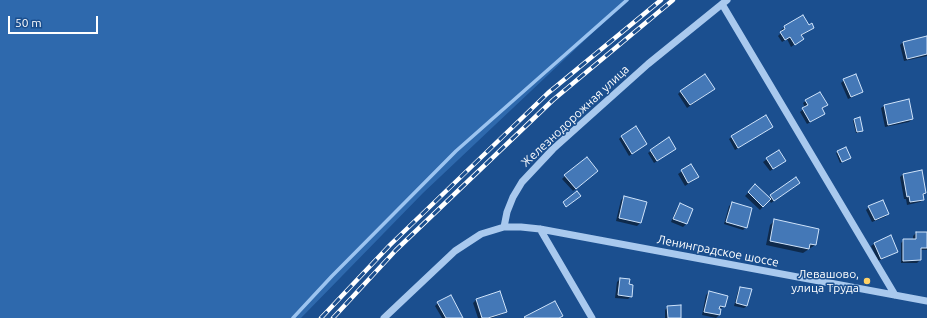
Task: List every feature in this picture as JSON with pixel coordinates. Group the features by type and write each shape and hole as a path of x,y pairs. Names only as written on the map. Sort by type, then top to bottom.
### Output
{"street":[{"name":"Железнодорожная улица","path":"504,227 507,212 513,197 522,182 553,149 648,64 724,2"},
{"path":"724,2 895,295"},
{"name":"Ленинградское шоссе","path":"504,227 521,226 540,229 927,301"},
{"path":"384,318 455,251 481,234 504,227"},
{"path":"540,229 592,318"}],"shaded area":[{"path":"0,0 629,0 423,193 301,318 0,318"}],"building":[{"path":"803,15 809,25 812,23 814,28 801,35 804,39 795,45 790,37 785,40 780,32 785,29 784,26"},
{"path":"927,36 927,54 907,59 903,42"},
{"path":"705,74 715,89 690,105 680,91"},
{"path":"856,74 863,92 851,97 843,79"},
{"path":"820,92 828,105 822,108 825,114 810,122 802,108 808,105 805,100"},
{"path":"909,99 913,119 888,125 884,105"},
{"path":"766,115 773,127 738,148 731,136"},
{"path":"860,117 863,131 857,132 854,119"},
{"path":"636,126 647,144 632,154 621,136"},
{"path":"669,137 676,149 657,161 650,150"},
{"path":"846,147 851,158 842,162 837,151"},
{"path":"779,150 786,161 773,169 766,158"},
{"path":"587,157 598,171 576,189 564,175"},
{"path":"691,164 699,177 688,183 681,170"},
{"path":"922,170 926,193 923,194 924,200 910,202 909,196 907,197 903,174"},
{"path":"796,177 800,183 774,201 770,195"},
{"path":"755,184 771,199 763,207 748,192"},
{"path":"577,191 581,196 566,207 563,202"},
{"path":"624,196 647,202 641,223 619,218"},
{"path":"883,200 889,214 875,220 868,206"},
{"path":"732,202 752,208 747,228 726,222"},
{"path":"680,203 693,209 687,224 673,219"},
{"path":"774,219 819,229 816,245 810,244 809,249 770,241"},
{"path":"916,232 927,232 927,248 921,248 921,260 903,261 903,239 916,239"},
{"path":"891,235 898,252 881,259 874,243"},
{"path":"620,278 630,279 629,284 633,285 632,297 618,295"},
{"path":"740,287 752,289 747,306 736,303"},
{"path":"500,291 507,312 488,318 482,318 476,299"},
{"path":"709,291 728,296 725,307 720,306 720,315 704,312"},
{"path":"451,295 463,318 446,318 437,302"},
{"path":"555,301 563,316 559,318 524,317"},
{"path":"681,305 681,318 668,318 667,306"}],"waterway":[{"path":"293,318 332,276 456,151 627,0"}],"railway":[{"path":"321,318 390,245 548,93 661,0"},
{"path":"333,318 396,250 553,100 673,0"}],"place":[{"name":"Левашово, улица Труда","path":"867,281"}]}
